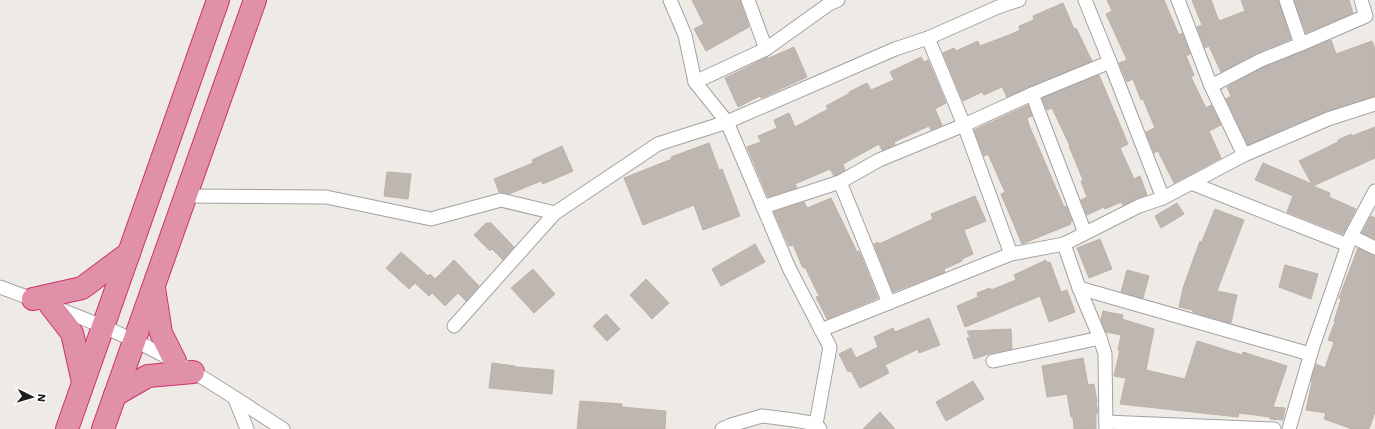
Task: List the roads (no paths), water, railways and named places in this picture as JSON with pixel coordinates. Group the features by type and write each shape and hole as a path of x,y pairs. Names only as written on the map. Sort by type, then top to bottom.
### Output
{"highway":[{"path":"66,429 218,0"},
{"path":"103,429 255,0"},
{"path":"83,382 72,333 42,303 82,288 129,253"},
{"path":"154,285 161,333 175,361"},
{"path":"115,395 148,376 193,372"}],"street":[{"path":"670,0 685,35 695,82 727,122 789,268 830,347 818,427 794,420 762,416 722,429"},
{"path":"748,0 766,49"},
{"path":"454,326 554,213 658,144 727,122 895,49 928,38 998,7 1019,0"},
{"path":"1085,0 1163,198"},
{"path":"1178,0 1211,86 1244,155"},
{"path":"1286,0 1301,44"},
{"path":"1211,86 1261,60 1366,16 1361,0"},
{"path":"695,82 766,49 831,2"},
{"path":"928,38 964,125 1011,254"},
{"path":"763,207 840,182 879,160 1110,62"},
{"path":"1032,94 1085,233"},
{"path":"821,330 1011,254 1064,244 1139,206 1163,198 1244,155 1328,119 1375,104"},
{"path":"840,182 889,303"},
{"path":"1191,183 1375,248"},
{"path":"1289,429 1310,354 1350,240 1375,191"},
{"path":"186,196 326,197 431,219 501,200 554,213"},
{"path":"1064,244 1079,288 1100,338 1105,354 1106,425 1274,429"},
{"path":"0,287 103,326 134,340 175,361 283,429"},
{"path":"1079,288 1310,354"},
{"path":"993,360 1100,338"},
{"path":"236,399 247,429"}]}
